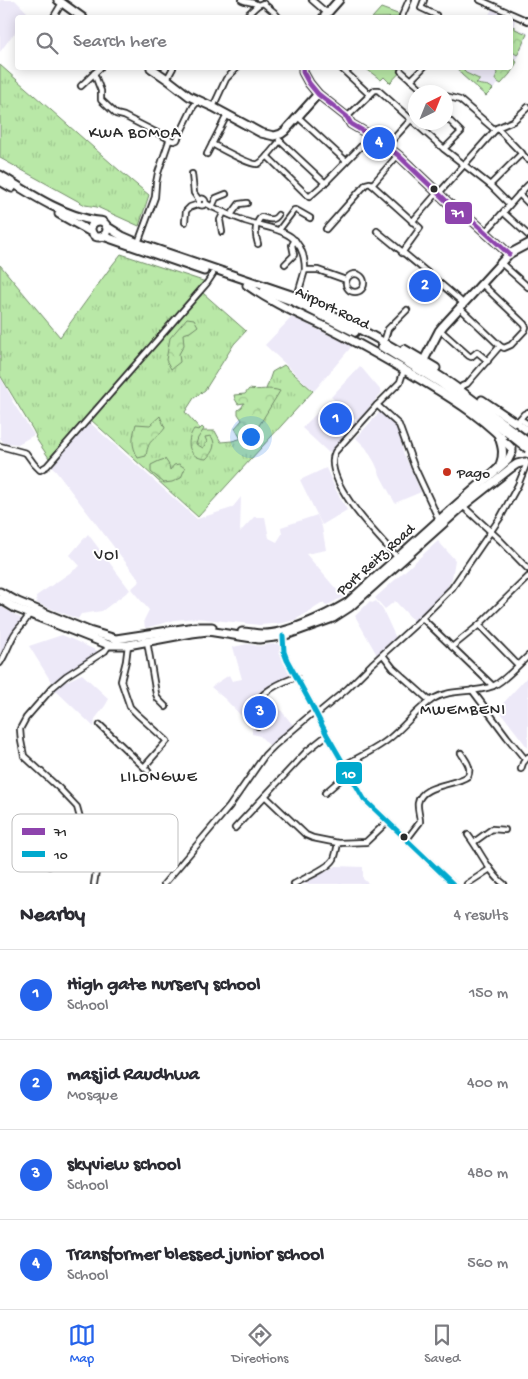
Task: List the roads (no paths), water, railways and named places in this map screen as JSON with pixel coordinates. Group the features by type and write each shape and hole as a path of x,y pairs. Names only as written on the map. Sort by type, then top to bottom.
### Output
{"main road":[{"path":"325,15 340,0"},
{"path":"60,1 79,15"},
{"path":"154,70 184,93 198,101 261,133 279,138 318,94"},
{"path":"303,70 309,84 318,94 347,117 351,124 398,155 460,214 473,221 509,254"},
{"path":"0,175 76,217 101,222 106,226 106,230 102,236 96,236 0,181"},
{"path":"91,232 92,225 97,221"},
{"name":"Airport Road","path":"106,226 138,243 297,297 319,307 423,366 478,402 528,442"},
{"name":"Airport Road","path":"102,236 248,285 295,302 316,312 385,349 423,366 528,449"},
{"path":"423,366 440,330 509,254 528,244"},
{"path":"248,285 264,298 360,344 469,411 499,435 519,460 527,463"},
{"path":"370,335 385,339 423,366 462,386 527,428"},
{"name":"Port Reitz Road","path":"0,592 18,602 89,631 116,639 195,627 209,627 264,635 287,630 331,613 347,603 508,460 512,451 511,443 513,438 527,428"},
{"path":"498,468 503,457 499,435"},
{"path":"0,599 29,614 108,645 128,645 208,631 259,639 283,636 333,618 350,607 463,506 511,468 517,464 527,463"}],"street":[{"path":"242,0 252,1 258,5"},
{"path":"312,0 325,15"},
{"path":"402,15 409,0"},
{"path":"424,0 421,8 436,15"},
{"path":"480,0 528,21"},
{"path":"497,7 500,0"},
{"path":"54,15 60,1"},
{"path":"247,15 263,3 276,15"},
{"path":"81,86 98,70"},
{"path":"167,79 172,70"},
{"path":"213,107 226,79 235,70"},
{"path":"343,70 370,95"},
{"path":"411,80 421,70"},
{"path":"401,71 417,85"},
{"path":"94,73 101,91 101,100 112,112 174,141 177,140 193,107 198,101"},
{"path":"347,117 375,90 378,90 408,116"},
{"path":"453,98 460,100 496,129 528,160"},
{"path":"412,222 496,129 513,121 528,108"},
{"path":"207,154 227,115"},
{"path":"298,117 346,161"},
{"path":"387,146 408,122"},
{"path":"444,149 461,132 453,124"},
{"path":"423,130 510,204"},
{"path":"267,156 309,196 325,183 371,136"},
{"path":"212,144 254,164 259,164 279,138 325,183"},
{"path":"138,243 155,197 159,169 171,140"},
{"path":"490,185 522,153"},
{"path":"372,185 398,155"},
{"path":"192,174 194,193 198,202"},
{"path":"326,229 368,182 420,229 402,253"},
{"path":"485,232 528,184"},
{"path":"212,207 216,198 226,194"},
{"path":"519,194 528,203"},
{"path":"185,222 186,211 203,199 205,204 231,215 288,234 295,240 303,254 305,270 297,297"},
{"path":"231,215 239,204 247,203"},
{"path":"279,230 294,210 310,218"},
{"path":"222,232 220,220 224,212"},
{"path":"504,213 528,235"},
{"path":"258,244 256,224 261,218 270,220 278,215"},
{"path":"377,231 436,279 504,348 511,345 526,327 482,284"},
{"path":"285,264 294,255 292,245 295,240"},
{"path":"502,263 528,287"},
{"path":"305,270 324,272 346,280"},
{"path":"0,446 26,453 40,470 47,466 213,274"},
{"path":"350,275 359,275 364,281 364,287 360,291 352,291 348,288 346,280 350,275"},
{"path":"385,339 388,329 407,310"},
{"path":"440,330 469,356 471,357 477,352 488,361"},
{"path":"462,386 467,384 500,346"},
{"path":"398,558 342,490 332,462 335,452 400,382 404,370"},
{"path":"377,405 399,425 414,466 439,520"},
{"path":"518,421 528,412"},
{"path":"178,867 229,807 265,755 275,745 347,689 452,588 500,518 518,485 527,463"},
{"path":"463,506 491,531 528,569"},
{"path":"452,648 479,625 528,577"},
{"path":"0,663 12,637 27,620 29,614"},
{"path":"422,618 493,686"},
{"path":"479,625 518,665"},
{"path":"283,636 284,652 287,660 364,799 452,884"},
{"path":"147,641 156,694 166,707"},
{"path":"79,814 75,804 24,756 20,729 23,722 53,687 66,676 105,651 108,645"},
{"path":"128,645 121,681 130,707 167,741 144,767"},
{"path":"383,655 393,668 430,701"},
{"path":"344,765 387,740 430,701 453,692 493,686 528,656"},
{"path":"258,726 255,710 259,699 280,684 297,677"},
{"path":"472,690 507,737 526,758 521,769"},
{"path":"100,725 148,771"},
{"path":"236,828 307,751 327,735"},
{"path":"406,839 420,822 417,803 421,796 429,789 455,782 468,776 469,766 461,753"},
{"path":"325,793 348,773"},
{"path":"265,796 306,835 320,840 338,843 366,842 387,822"},
{"path":"474,842 492,829 504,830"},
{"path":"468,835 490,869 504,884"},
{"path":"294,884 332,861 335,857 338,843"},
{"path":"467,884 490,869"},
{"path":"164,884 174,872"}],"place":[{"name":"Transformer blessed junior school","path":"379,143"},
{"name":"masjid Raudhwa","path":"425,286"},
{"name":"High gate nursery school","path":"336,419"},
{"name":"Pago","path":"447,472"},
{"name":"skyview school","path":"260,712"}],"district":[{"name":"KWA BOMOA","path":"135,131"},
{"name":"VOI","path":"107,553"},
{"name":"MWEMBENI","path":"463,708"},
{"name":"LILONGWE","path":"159,775"}]}
